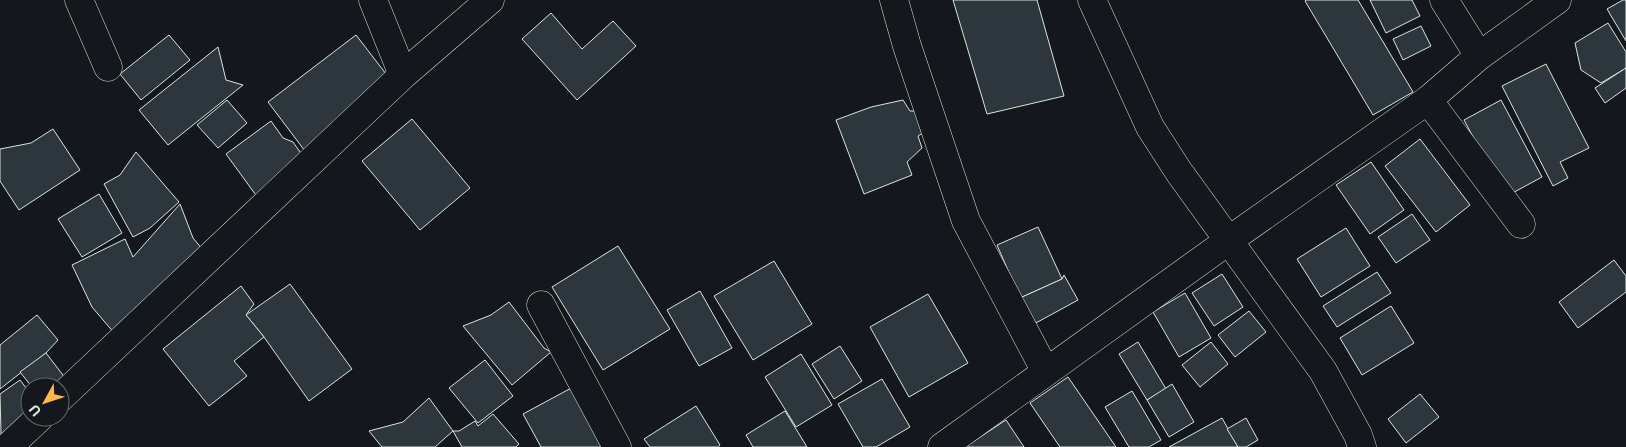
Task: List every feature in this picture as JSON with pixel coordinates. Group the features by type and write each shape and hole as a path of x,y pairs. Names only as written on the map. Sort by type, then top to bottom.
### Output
{"street":[{"path":"79,0 108,67"},
{"path":"374,0 403,75"},
{"path":"70,389 403,75 490,0"},
{"path":"894,0 907,46 966,221 1046,372"},
{"path":"1092,0 1150,127 1179,172 1323,371 1358,435 1362,447"},
{"path":"1444,0 1479,56"},
{"path":"942,447 1229,240 1428,100 1479,56 1557,0"},
{"path":"1428,100 1521,224"},
{"path":"541,305 617,447"},
{"path":"8,447 29,427"}],"building":[{"path":"953,0 1037,0 1064,96 987,114"},
{"path":"1306,0 1358,0 1413,92 1373,115"},
{"path":"1370,0 1412,0 1420,16 1386,33"},
{"path":"1626,0 1626,41 1607,9"},
{"path":"551,13 582,49 613,21 636,46 577,100 522,39"},
{"path":"1608,23 1626,52 1626,68 1601,83 1581,70 1575,43"},
{"path":"1421,26 1431,46 1403,60 1393,39"},
{"path":"169,35 190,60 141,100 120,74"},
{"path":"356,35 393,83 305,151 268,102"},
{"path":"218,47 226,80 243,85 168,145 139,110"},
{"path":"1546,64 1589,148 1560,162 1568,178 1553,186 1502,86"},
{"path":"1626,68 1626,88 1605,103 1595,88"},
{"path":"227,100 247,123 218,148 197,125"},
{"path":"903,100 910,111 917,111 929,129 918,136 922,148 907,162 912,175 864,194 836,120 871,107"},
{"path":"1501,100 1542,177 1505,197 1464,120"},
{"path":"412,119 470,188 420,230 362,161"},
{"path":"271,121 283,138 293,142 307,162 258,198 226,154"},
{"path":"53,129 80,170 19,210 0,181 0,149 31,143"},
{"path":"1420,139 1470,205 1436,232 1385,166"},
{"path":"136,152 179,202 150,228 133,237 104,184 120,175"},
{"path":"1371,162 1404,210 1370,234 1336,185"},
{"path":"99,194 122,233 82,257 58,219"},
{"path":"180,204 193,238 208,256 115,334 92,307 72,265 125,239 133,257"},
{"path":"1412,214 1430,240 1396,263 1378,237"},
{"path":"1038,227 1062,279 1020,298 997,245"},
{"path":"1346,228 1370,266 1321,297 1297,259"},
{"path":"618,246 670,329 603,370 552,287"},
{"path":"1614,260 1626,276 1626,292 1578,328 1559,302"},
{"path":"774,261 812,324 753,360 714,296"},
{"path":"1377,272 1391,293 1337,327 1323,306"},
{"path":"1222,274 1243,307 1214,326 1192,293"},
{"path":"1064,275 1078,300 1034,324 1020,298 1062,279"},
{"path":"290,284 352,369 309,401 264,337 246,315"},
{"path":"241,286 254,304 246,315 264,337 234,361 247,376 209,406 163,349"},
{"path":"700,291 732,348 699,366 667,310"},
{"path":"1185,293 1211,338 1179,357 1153,312"},
{"path":"928,294 968,363 909,397 870,327"},
{"path":"509,302 544,348 551,352 512,385 463,326 491,315"},
{"path":"1391,306 1414,343 1362,375 1340,338"},
{"path":"1249,311 1266,332 1235,357 1218,335"},
{"path":"37,315 58,340 46,353 0,389 0,345"},
{"path":"1138,342 1166,389 1147,400 1119,354"},
{"path":"1211,342 1228,364 1200,387 1182,365"},
{"path":"840,346 862,381 834,399 812,364"},
{"path":"46,353 64,377 24,377 20,372"},
{"path":"801,354 832,405 796,427 765,377"},
{"path":"485,360 513,396 478,423 449,388"},
{"path":"1068,377 1116,447 1060,447 1030,403"},
{"path":"882,379 910,427 876,447 863,447 838,404"},
{"path":"20,380 20,420 1,434 0,394"},
{"path":"1172,384 1194,422 1169,437 1147,400"},
{"path":"575,386 606,447 541,447 523,414"},
{"path":"1132,391 1161,440 1149,447 1129,447 1105,407"},
{"path":"1420,394 1439,417 1406,443 1388,419"},
{"path":"429,398 453,431 435,447 382,447 369,431 403,422"},
{"path":"696,406 720,445 718,447 650,447 644,439"},
{"path":"785,411 807,447 753,447 746,435"},
{"path":"493,414 519,444 516,447 462,447 453,431 459,431 475,421 478,426"},
{"path":"1222,418 1238,447 1169,447"},
{"path":"1246,418 1258,440 1246,447 1238,447 1227,429"},
{"path":"1006,420 1024,447 965,447"}]}
